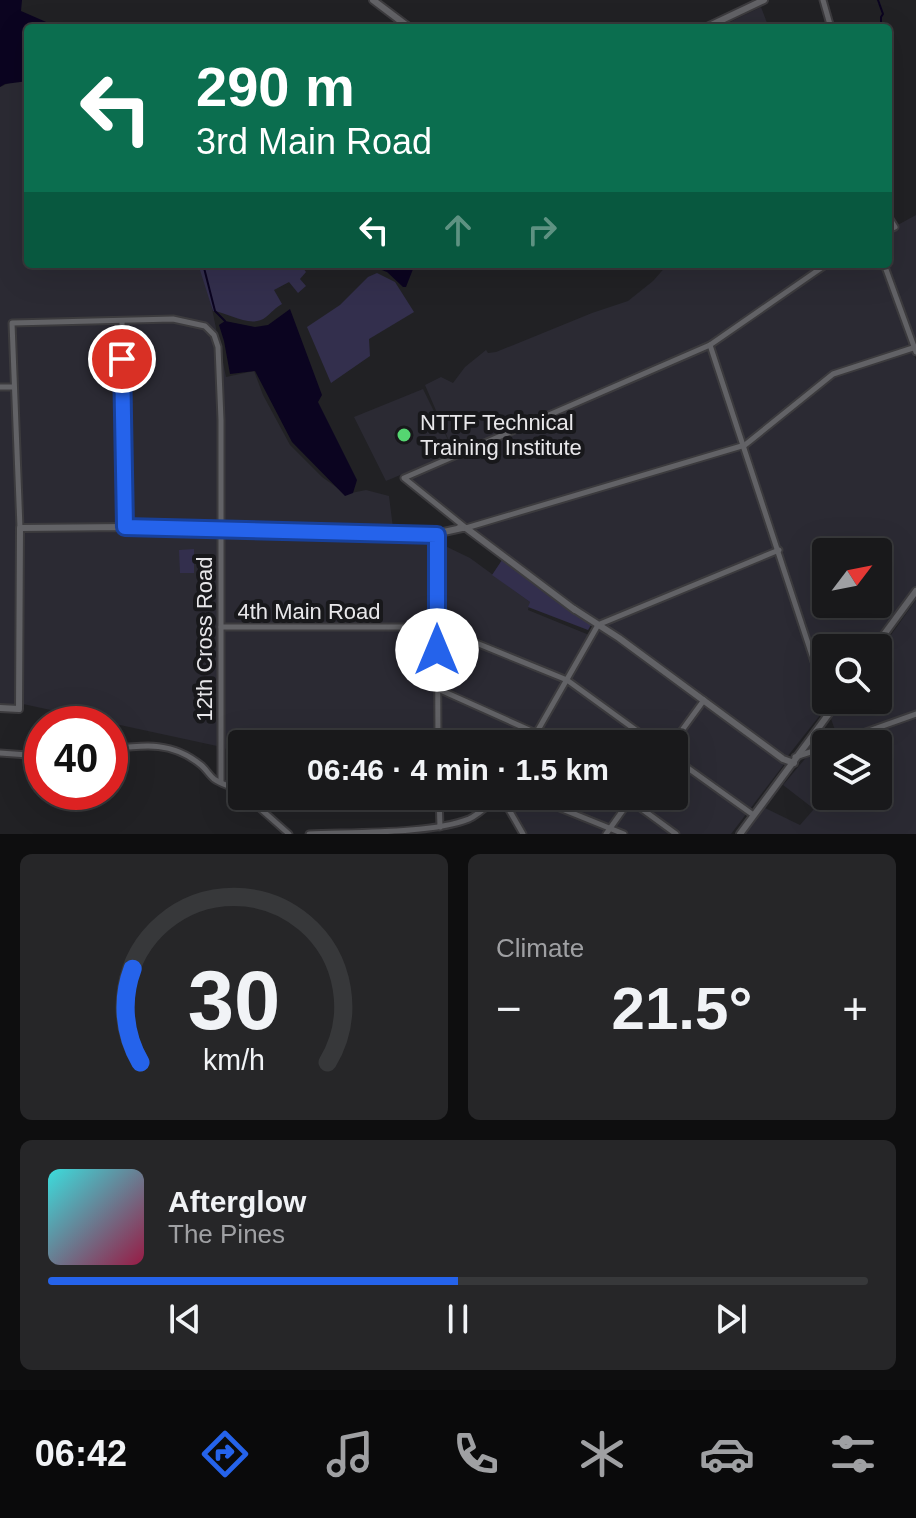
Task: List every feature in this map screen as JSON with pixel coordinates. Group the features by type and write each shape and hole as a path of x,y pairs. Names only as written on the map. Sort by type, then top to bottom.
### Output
{"main road":[{"path":"373,0 405,24"},
{"path":"713,24 764,0"},
{"path":"0,708 19,709 20,528 125,527 437,535 466,529"},
{"path":"404,533 466,529 752,735 794,758"},
{"path":"886,634 916,593"},
{"path":"739,834 824,714"},
{"path":"739,834 794,758"}],"street":[{"path":"823,0 830,24"},
{"path":"821,268 710,345 404,478 466,529 745,445 833,374 915,349 885,268"},
{"path":"122,321 125,527"},
{"name":"12th Cross Road","path":"13,387 12,323 185,321 205,326 214,335 218,347 221,420 221,782"},
{"path":"710,345 812,645"},
{"path":"0,387 13,387 20,528"},
{"path":"437,535 438,730"},
{"path":"538,730 599,625 779,550"},
{"name":"4th Main Road","path":"221,627 437,627 567,680 636,730"},
{"path":"437,689 529,730"},
{"path":"682,730 705,699"},
{"path":"871,730 916,714"},
{"path":"128,747 163,745 198,763 214,780 228,784"},
{"path":"794,758 812,751"},
{"path":"0,753 24,755"},
{"path":"688,768 752,814"},
{"path":"262,810 289,834"},
{"path":"439,810 440,827"},
{"path":"309,834 385,833 440,827 469,819 481,810"},
{"path":"508,810 523,834"},
{"path":"560,810 608,832 624,834"},
{"path":"608,832 621,810"},
{"path":"646,810 676,834"}],"shaded area":[{"path":"0,0 22,0 21,11 51,24 24,24 24,82 0,87"},
{"path":"761,7 767,24 725,24"},
{"path":"21,78 24,89 24,268 199,268 209,294 226,377 254,371 263,395 290,445 322,477 346,494 366,490 389,496 394,536 434,536 434,730 228,730 228,750 128,727 128,706 0,704 0,87"},
{"path":"916,215 916,343 910,345 916,360 916,588 882,634 812,634 812,714 821,714 787,757 620,636 581,612 409,480 457,457 455,452 386,481 354,417 423,389 453,450 425,385 441,377 453,383 465,367 486,350 488,353 496,352 628,301 664,268 892,268 892,224 894,227"},
{"path":"199,268 303,268 306,272 300,279 306,286 298,293 289,282 274,290 282,304 260,320 247,321 213,311"},
{"path":"376,268 413,268 406,287"},
{"path":"377,273 395,282 414,312 369,339 370,356 331,383 307,327 340,305 368,277"},
{"path":"290,309 322,395 318,402 357,480 353,493 345,496 292,442 255,371 230,374 219,325 225,321 255,327 268,325"},
{"path":"441,544 470,558 530,602 528,610 594,637 600,630 785,763 731,834 527,834 512,810 688,810 688,730 441,730"},
{"path":"194,549 194,573 180,573 179,550"},
{"path":"502,560 591,625 588,630 528,607 530,602 492,575"},
{"path":"916,600 916,834 745,834 765,808 800,825 813,810 892,810 892,730 835,730 831,719 834,714 892,714 892,634"},
{"path":"812,753 812,807 783,785"}],"waterway":[{"path":"878,0 883,14 881,24"},
{"path":"204,268 215,311 225,321"}],"place":[{"name":"NTTF Technical Training Institute","path":"404,435"}],"route":[{"path":"122,359 125,527 437,535 437,650"}]}
